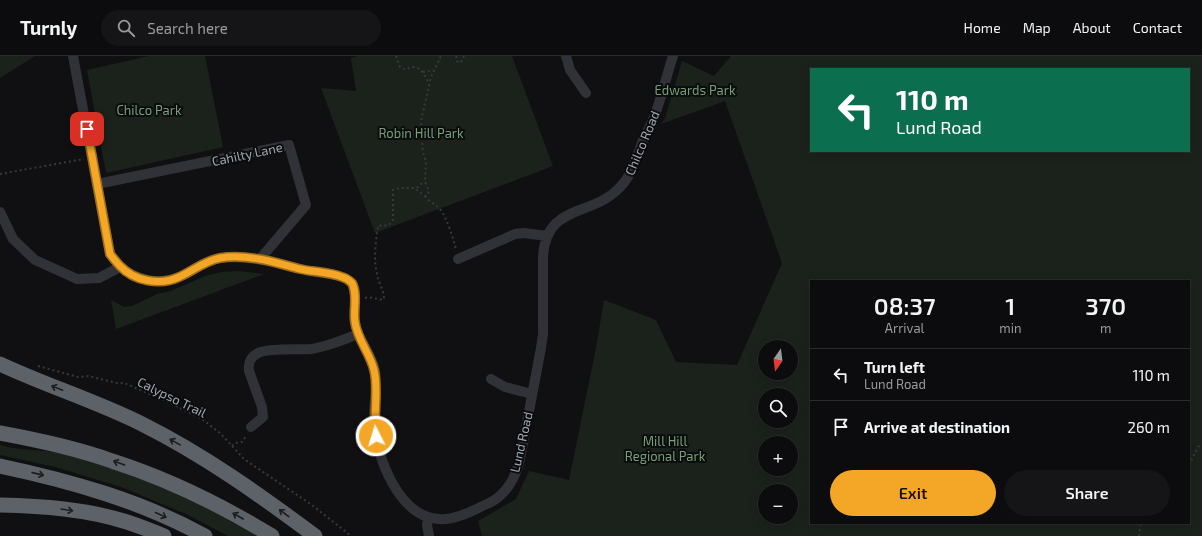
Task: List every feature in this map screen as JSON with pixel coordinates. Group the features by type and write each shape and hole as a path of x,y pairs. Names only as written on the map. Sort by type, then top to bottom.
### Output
{"highway":[{"path":"4,366 142,424 199,455 257,493 315,536"},
{"path":"0,433 73,449 112,461 152,476 197,495 272,536"},
{"path":"0,466 40,474 110,494 144,507 205,536"},
{"path":"0,505 58,508 90,514 126,522 164,536"}],"street":[{"name":"Lund Road","path":"73,56 110,254 120,266 133,275 148,281 164,281 178,278 204,262 220,258 260,259 348,279 354,289 354,315 358,334 371,359 375,372 374,423 379,448 392,482 401,496 411,508 428,518 440,520 451,518 492,502 508,486 515,476 532,394 542,334 543,257 547,236"},
{"path":"566,56 570,70 586,93"},
{"name":"Chilco Road","path":"547,236 553,226 562,218 601,202 613,194 627,178 652,121 673,56"},
{"name":"Cahilty Lane","path":"98,184 290,145 306,205 260,259"},
{"path":"0,212 13,240 35,260 77,279 99,278 120,266"},
{"path":"458,259 515,234 524,232 547,236"},
{"path":"250,427 263,417 262,407 249,371 249,365 253,356 259,352 319,348 358,334"},
{"path":"491,379 505,387 532,394"},
{"path":"428,518 427,525 429,536"}],"path":[{"path":"396,56 400,67 406,70 414,67 423,72 430,84"},
{"path":"425,196 429,191 425,182 426,162 422,152 421,121 434,70 441,56"},
{"path":"456,56 459,63 464,56"},
{"path":"423,72 434,70"},
{"path":"0,174 93,158"},
{"path":"416,188 425,182"},
{"path":"354,299 372,297 382,300 384,299 384,294 376,273 375,253 378,226 392,223 393,190 406,187 416,188 428,200 441,209 454,239 458,259"},
{"name":"Calypso Trail","path":"36,366 78,377 88,376 117,383 124,383 202,419 221,434 244,459 312,505 351,536"},
{"path":"232,446 235,443 242,442 244,440 250,427"},
{"path":"1190,463 1198,447 1202,444"},
{"path":"1139,536 1141,524"}],"green space":[{"path":"0,56 35,56 0,78"},
{"name":"Chilco Park","path":"149,56 205,56 223,147 106,173 87,70"},
{"name":"Robin Hill Park","path":"357,56 512,56 553,166 375,233 321,88 356,91 351,58"},
{"name":"Mill Hill Regional Park","path":"731,56 1202,56 1202,536 482,536 478,521 516,499 529,471 569,480 596,348 604,300 656,320 676,362 737,365 782,263 725,101 661,124 665,118 682,61 714,76"},
{"path":"238,271 264,274 116,329 111,300 124,307 132,306 157,294 171,291 205,276 222,272"},
{"path":"0,445 63,454 113,469 163,488 211,510 257,536 228,536 186,514 121,487 55,467 0,455"}],"route":[{"path":"87,129 110,254 120,266 133,275 148,281 164,281 178,278 204,262 220,258 239,258 260,259 348,279 354,289 355,325 371,359 375,372 374,423 376,436"}],"park label":[{"name":"Edwards Park","path":"695,90"}]}
